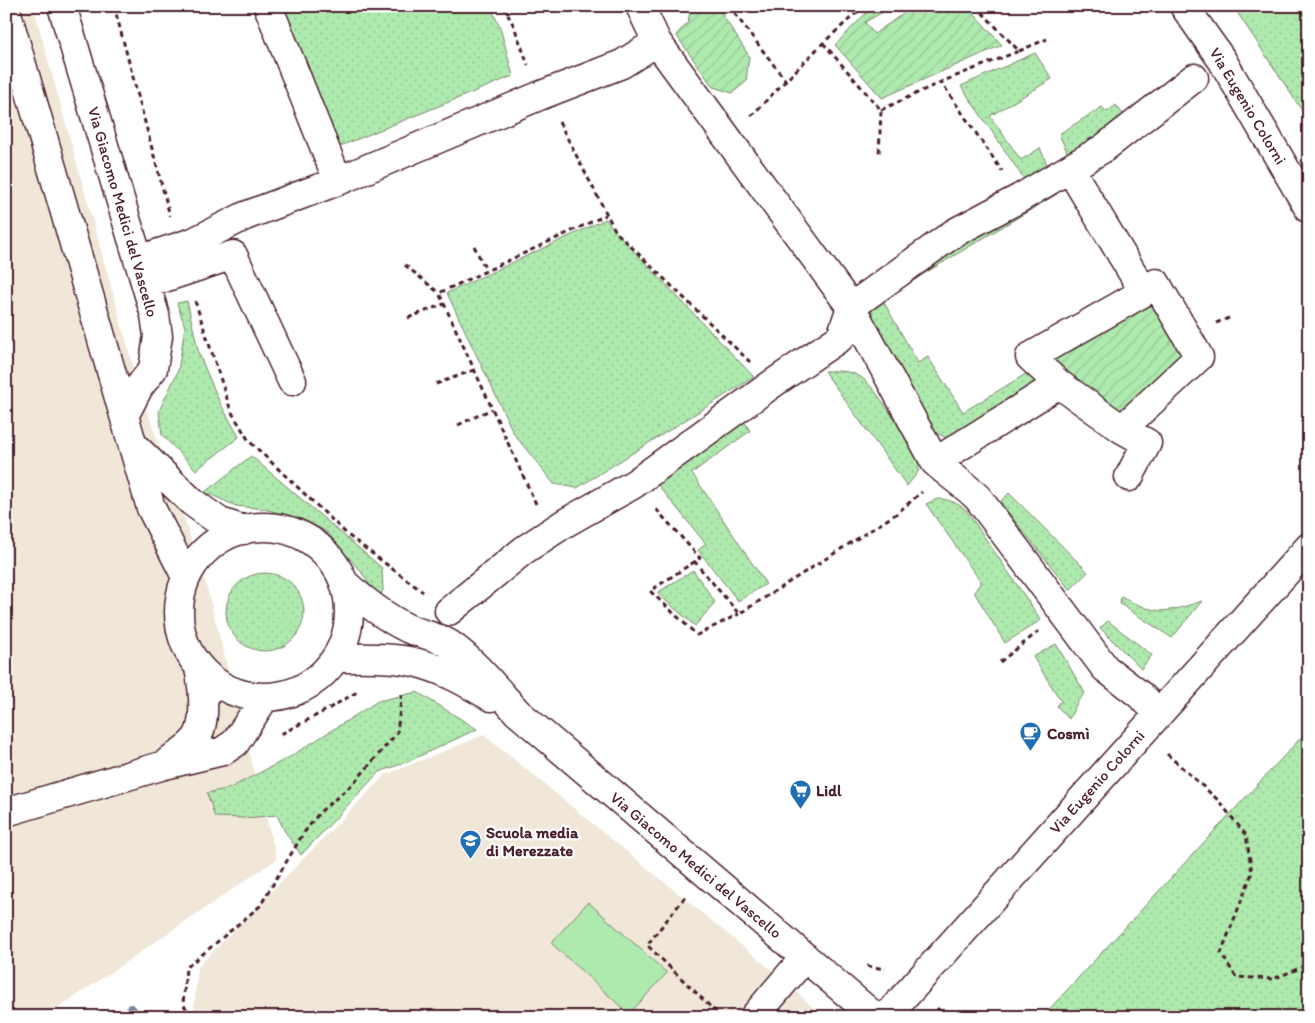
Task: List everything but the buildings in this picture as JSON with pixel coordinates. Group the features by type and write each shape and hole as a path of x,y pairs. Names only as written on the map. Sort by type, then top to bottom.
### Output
{"street":[{"name":"Via Giacomo Medici del Vascello","path":"62,6 155,315 158,336 153,369 139,387 125,414"},
{"path":"268,6 338,181"},
{"path":"640,6 658,42 851,307 941,467 978,498 1105,668 1140,695 1153,721"},
{"name":"Via Eugenio Colorni","path":"1184,6 1222,60 1309,208"},
{"path":"6,10 152,508 186,577"},
{"path":"142,272 193,242 245,216 338,181 544,94 622,64 658,42"},
{"path":"449,611 524,550 565,523 634,484 772,384 841,337 851,307 954,233 1020,198 1104,148 1194,78"},
{"path":"1070,169 1144,292"},
{"path":"142,272 233,255 292,381"},
{"path":"1122,429 1199,357 1156,283 1144,292 1030,357 1059,384 1122,429 1147,443 1129,478"},
{"path":"941,467 1059,384"},
{"path":"133,446 192,502 220,522 244,530"},
{"path":"260,527 288,530 308,539 332,561 344,583 349,603 349,620 344,641 336,658 319,678 305,687 285,695 265,697 245,695 229,690 215,682 199,668 186,646 181,630 179,615 180,595 186,577 208,548 223,537 244,530 260,527"},
{"name":"Via Eugenio Colorni","path":"886,1017 1309,547"},
{"name":"Via Giacomo Medici del Vascello","path":"344,583 386,617 408,629 448,644 466,658 518,712 875,1017"},
{"name":"Via Giacomo Medici del Vascello","path":"336,658 377,659 424,664 451,674 518,712"},
{"path":"161,766 195,740 203,712 203,688 199,668"},
{"path":"6,812 161,766 222,751 234,743 265,697"},
{"path":"754,1017 805,957"}],"path":[{"path":"503,6 514,26 544,94 616,232 772,384"},
{"path":"729,6 786,81"},
{"path":"729,138 823,43 864,6"},
{"path":"976,6 1019,51"},
{"path":"880,110 941,82 1048,39"},
{"path":"823,43 880,110 879,155"},
{"path":"941,82 1020,198"},
{"path":"439,293 606,215"},
{"path":"474,246 486,270"},
{"path":"405,265 439,293 538,509 565,523"},
{"path":"408,318 444,304"},
{"path":"436,384 474,370"},
{"path":"458,425 492,409"},
{"path":"634,484 700,558 650,591 697,635 739,614 896,514 941,467"},
{"path":"694,561 739,614"},
{"path":"1000,662 1064,612"},
{"path":"192,1017 183,1004 186,968 260,906 303,834 320,812 354,783 397,733 402,685"},
{"path":"278,735 328,710 362,689"},
{"path":"1153,721 1165,752 1218,800 1246,835 1252,873 1220,953 1236,977 1273,979 1300,968 1309,962"},
{"path":"682,900 647,945 721,1017"}],"shaded area":[{"path":"6,6 33,6 139,387 204,577 277,859 45,1017 6,1017"},
{"name":"Scuola media di Merezzate","path":"484,735 784,980 823,1017 201,1017 194,1009 198,967 385,775"}],"green space":[{"path":"282,6 490,6 500,27 513,76 338,147"},
{"path":"691,6 717,6 749,56 746,82 732,93 713,87 676,35 688,22"},
{"path":"873,6 878,6 883,12 865,22 874,34 914,6 967,6 1002,45 882,98 835,45"},
{"path":"1233,6 1309,6 1309,122 1305,115"},
{"path":"1035,53 1052,79 990,116 1021,160 1040,148 1049,169 1033,181 1024,179 961,86"},
{"path":"1116,105 1126,118 1068,154 1059,134 1102,107 1107,112"},
{"path":"1057,194 882,299 918,363 928,357 963,412 1029,372 1041,384 954,442 935,432 871,317 871,308 877,297 1038,197"},
{"path":"606,219 616,232 754,377 577,488 554,484 514,434 447,293"},
{"path":"187,301 199,354 219,401 239,437 196,470 162,435 159,411 178,371 185,327 177,303"},
{"path":"1150,303 1190,351 1126,417 1052,360"},
{"path":"824,371 846,372 859,376 866,381 882,401 920,460 918,472 907,486"},
{"path":"743,419 750,431 692,473 766,584 738,601 698,550 706,544 654,480"},
{"path":"251,456 382,568 383,590 379,599 362,573 327,532 302,519 264,509 236,506 205,492"},
{"path":"1009,493 1088,572 1070,590 1000,502"},
{"path":"937,499 953,502 966,510 1041,620 1005,643 974,592 981,582 926,504"},
{"path":"693,570 715,602 695,626 657,593"},
{"path":"257,573 273,573 287,579 298,590 304,604 304,620 298,634 287,645 273,651 257,651 243,645 232,634 226,620 226,604 232,590 243,579"},
{"path":"1121,597 1144,607 1161,611 1202,601 1172,638 1120,604"},
{"path":"1108,621 1152,655 1141,669 1100,628"},
{"path":"1056,644 1085,693 1077,703 1069,719 1057,706 1061,701 1033,657"},
{"path":"417,692 477,729 407,762 379,772 301,855 284,830 277,815 245,818 215,817 207,793 230,788 288,758 378,701"},
{"path":"1309,729 1309,1017 1042,1017"},
{"path":"588,902 667,973 629,1014 551,943"}],"waterway":[{"path":"131,1009 138,1017"}],"place":[{"name":"Cosmì","path":"1031,752"},
{"name":"Lidl","path":"800,809"},
{"name":"Scuola media di Merezzate","path":"470,860"}]}
